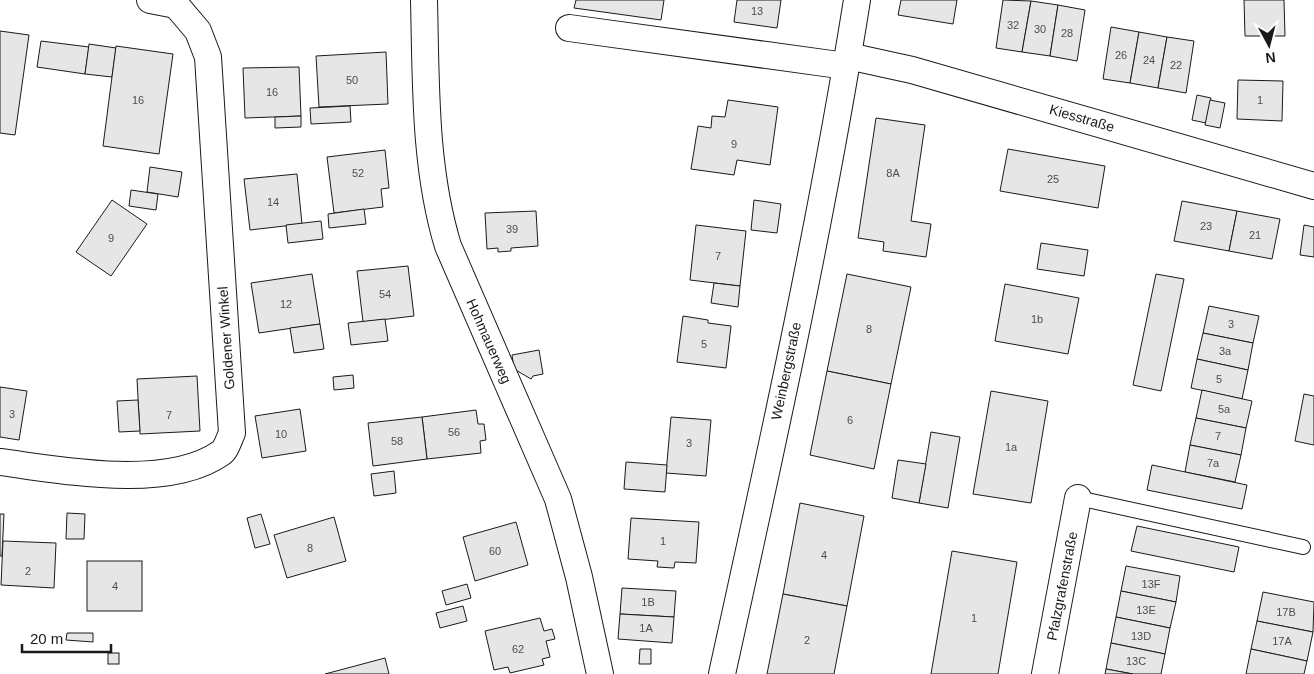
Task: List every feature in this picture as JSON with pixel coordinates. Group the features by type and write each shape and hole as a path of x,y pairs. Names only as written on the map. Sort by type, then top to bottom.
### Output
{"street":[{"path":"150,0 176,2"},
{"name":"Hohmauerweg","path":"424,0 430,158 438,214 455,264 558,499 579,577 600,674"},
{"name":"Weinbergstraße","path":"722,674 752,536 847,61 857,0"},
{"name":"Goldener Winkel","path":"0,462 113,475 155,474 192,466 222,452 232,434 208,57 198,31 176,2"},
{"path":"569,28 847,61"},
{"name":"Kiesstraße","path":"847,61 922,72 1314,186"},
{"name":"Pfalzgrafenstraße","path":"1045,674 1078,498"}],"lane":[{"path":"1078,498 1303,548"}],"building":[{"path":"576,0 664,0 661,20 574,8"},
{"path":"737,0 781,0 777,28 734,22"},
{"path":"901,0 957,0 953,24 898,15"},
{"path":"1003,0 1031,1 1022,52 996,48"},
{"path":"1244,0 1284,0 1285,36 1245,36"},
{"path":"1031,1 1058,5 1050,56 1022,52"},
{"path":"1058,5 1085,10 1077,61 1050,56"},
{"path":"1111,27 1139,32 1130,83 1103,79"},
{"path":"0,31 29,35 15,135 0,133"},
{"path":"1139,32 1167,37 1158,88 1130,83"},
{"path":"1167,37 1194,41 1186,93 1158,88"},
{"path":"41,41 89,47 85,74 37,67"},
{"path":"89,44 116,48 112,77 85,74"},
{"path":"116,46 173,54 159,154 103,146"},
{"path":"386,52 388,104 319,107 316,56"},
{"path":"299,67 301,116 245,118 243,68"},
{"path":"1238,80 1283,81 1282,121 1237,119"},
{"path":"1197,95 1211,98 1206,123 1192,120"},
{"path":"728,100 778,107 770,165 737,160 734,175 691,169 698,126 711,128 712,116 725,117"},
{"path":"1210,100 1225,103 1220,128 1205,125"},
{"path":"350,106 351,122 311,124 310,108"},
{"path":"301,116 301,127 275,128 275,117"},
{"path":"876,118 925,125 911,221 931,224 926,257 883,251 884,242 858,238"},
{"path":"1008,149 1105,166 1098,208 1000,191"},
{"path":"385,150 389,188 381,189 383,207 334,213 327,157"},
{"path":"150,167 182,172 178,197 147,192"},
{"path":"297,174 302,224 250,230 244,179"},
{"path":"131,190 158,194 156,210 129,206"},
{"path":"112,200 147,224 111,276 76,252"},
{"path":"754,200 781,204 777,233 751,230"},
{"path":"1182,201 1237,211 1229,251 1174,241"},
{"path":"364,209 366,224 329,228 328,214"},
{"path":"536,211 538,246 511,248 511,251 498,252 498,248 487,249 485,213"},
{"path":"1237,211 1280,219 1272,259 1229,251"},
{"path":"321,221 323,239 288,243 286,225"},
{"path":"696,225 746,231 740,286 690,280"},
{"path":"1304,225 1314,227 1314,257 1300,255"},
{"path":"1041,243 1088,250 1084,276 1037,269"},
{"path":"408,266 414,316 363,322 357,271"},
{"path":"312,274 320,324 259,333 251,283"},
{"path":"847,274 911,287 891,384 827,371"},
{"path":"1156,274 1184,279 1161,391 1133,385"},
{"path":"714,283 740,286 738,307 711,303"},
{"path":"1005,284 1079,298 1068,354 995,341"},
{"path":"1209,306 1259,316 1253,343 1203,333"},
{"path":"683,316 708,320 708,323 731,326 726,368 677,362"},
{"path":"385,319 388,341 351,345 348,323"},
{"path":"320,324 324,349 294,353 290,328"},
{"path":"1203,333 1253,343 1248,370 1197,359"},
{"path":"539,350 543,374 533,376 531,379 514,369 512,355"},
{"path":"1197,359 1248,370 1242,399 1191,388"},
{"path":"827,371 891,384 874,469 810,455"},
{"path":"353,375 354,388 334,390 333,377"},
{"path":"197,376 200,431 140,434 137,379"},
{"path":"0,387 27,391 19,440 0,437"},
{"path":"1202,390 1252,401 1246,428 1196,418"},
{"path":"991,391 1048,401 1031,503 973,494"},
{"path":"1304,394 1314,396 1314,445 1295,441"},
{"path":"138,400 140,431 119,432 117,401"},
{"path":"300,409 306,451 262,458 255,416"},
{"path":"476,410 478,424 484,424 486,440 480,441 481,453 427,459 422,417"},
{"path":"422,417 427,459 373,466 368,423"},
{"path":"671,417 711,420 706,476 666,473"},
{"path":"1196,418 1246,428 1241,455 1190,445"},
{"path":"931,432 960,437 948,508 919,503"},
{"path":"1190,445 1241,455 1235,482 1185,472"},
{"path":"898,460 926,464 919,503 892,498"},
{"path":"626,462 667,465 665,492 624,489"},
{"path":"1152,465 1247,485 1242,509 1147,490"},
{"path":"394,471 396,493 374,496 371,474"},
{"path":"800,503 864,516 847,606 783,594"},
{"path":"67,513 85,514 84,539 66,539"},
{"path":"0,514 4,514 2,556 0,556"},
{"path":"261,514 270,544 255,548 247,518"},
{"path":"334,517 346,561 287,578 274,535"},
{"path":"631,518 699,522 696,563 675,562 674,568 657,567 658,561 628,559"},
{"path":"516,522 528,565 475,581 463,537"},
{"path":"1137,526 1239,547 1234,572 1131,551"},
{"path":"3,541 56,543 54,588 1,585"},
{"path":"952,551 1017,562 998,674 931,674"},
{"path":"87,561 142,561 142,611 87,611"},
{"path":"1126,566 1180,576 1176,602 1121,591"},
{"path":"467,584 471,598 446,605 442,591"},
{"path":"622,588 676,591 674,617 620,614"},
{"path":"1121,591 1176,602 1170,628 1116,617"},
{"path":"1263,592 1314,602 1313,632 1257,621"},
{"path":"783,594 847,606 834,674 767,674"},
{"path":"463,606 467,621 440,628 436,613"},
{"path":"620,614 674,617 672,643 618,639"},
{"path":"1116,617 1170,628 1165,654 1111,643"},
{"path":"540,618 544,631 552,629 555,639 546,641 550,657 542,659 544,665 510,673 508,667 494,670 485,631"},
{"path":"1257,621 1313,632 1307,661 1251,649"},
{"path":"67,633 93,633 93,642 66,640"},
{"path":"1111,643 1165,654 1161,674 1133,674 1106,669"},
{"path":"640,649 651,649 651,664 639,664"},
{"path":"1251,649 1307,661 1304,674 1246,674"},
{"path":"108,653 119,653 119,664 108,664"},
{"path":"385,658 389,674 325,674"},
{"path":"1106,669 1133,674 1105,674"}]}
